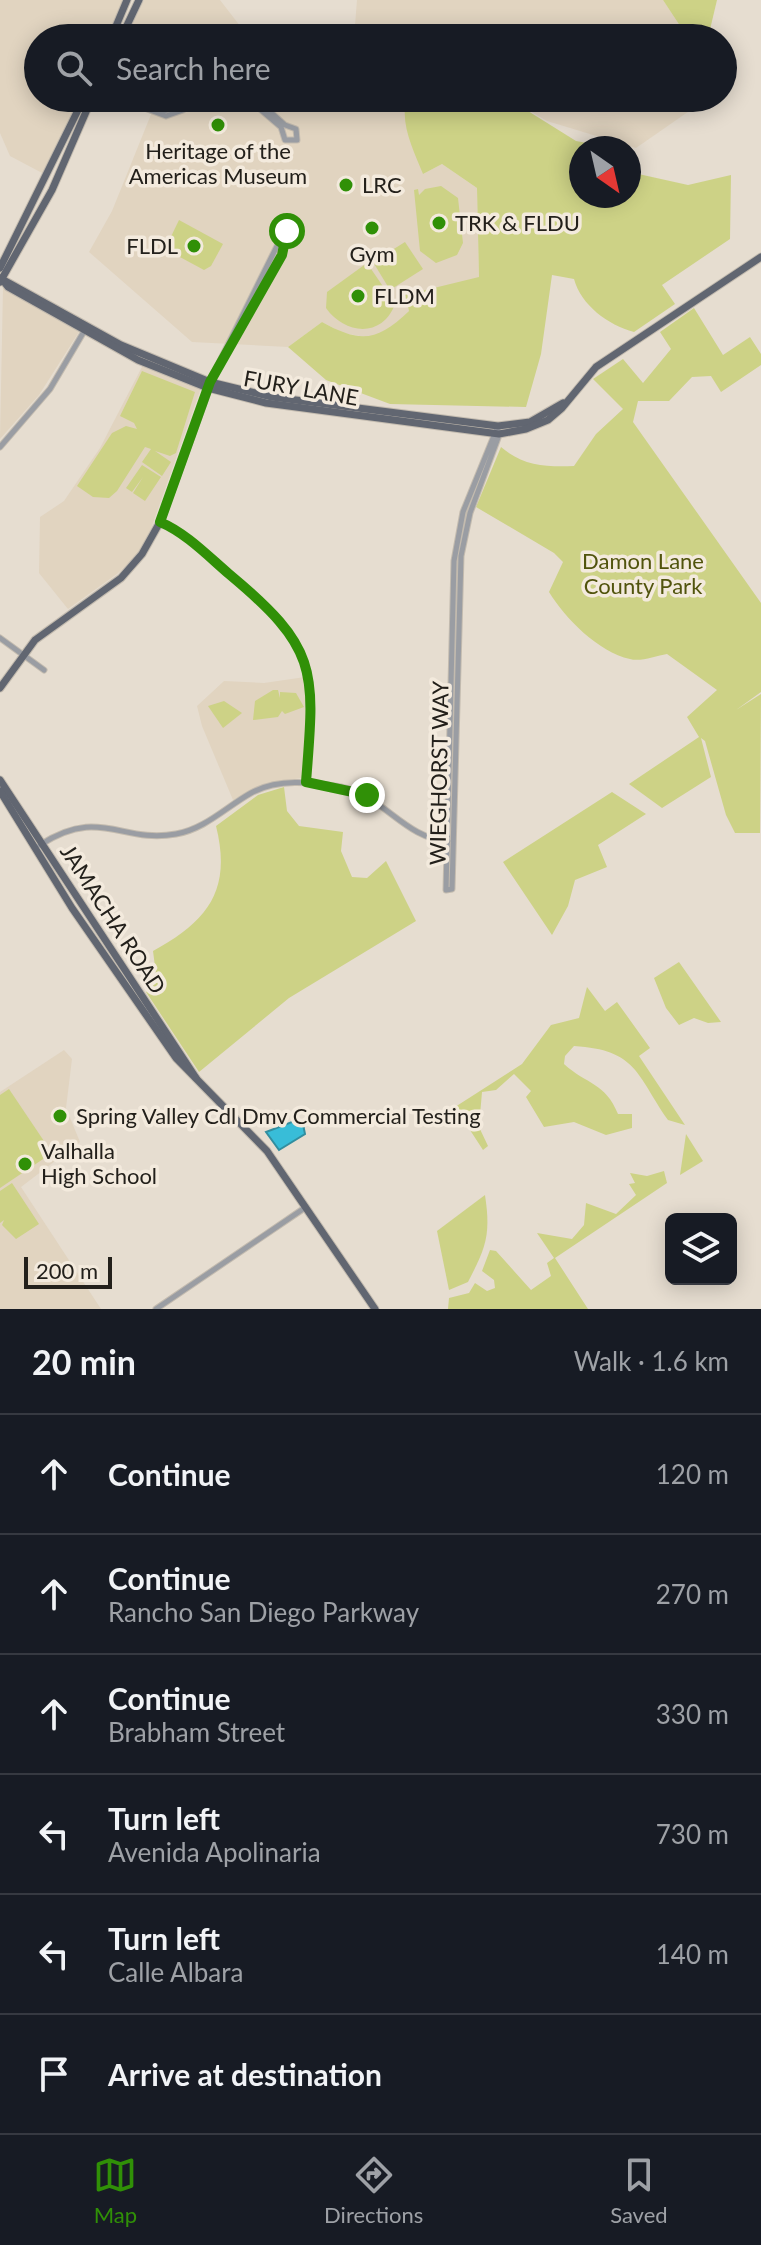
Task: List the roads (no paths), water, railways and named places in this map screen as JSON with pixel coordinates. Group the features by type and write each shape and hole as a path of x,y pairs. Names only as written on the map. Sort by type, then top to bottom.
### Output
{"main road":[{"path":"117,24 127,0"},
{"path":"128,24 139,0"},
{"path":"0,268 77,112"},
{"path":"1,280 52,190 86,112"},
{"name":"FURY LANE","path":"1,280 86,329 209,385 497,431 530,422 563,403 596,367 761,257"},
{"path":"0,688 24,654 48,628 121,578 142,554 160,522 209,385"},
{"name":"JAMACHA ROAD","path":"0,780 72,908 176,1058 267,1151 375,1309"},
{"name":"JAMACHA ROAD","path":"0,791 196,1078"},
{"path":"142,1009 144,1000"}],"street":[{"path":"155,112 166,116 177,112"},
{"path":"266,112 276,119 296,129 297,140 285,140 283,130 276,119 269,112"},
{"path":"286,227 287,242 209,385 269,267 286,227"},
{"path":"268,278 269,267"},
{"path":"0,447 50,389 86,329"},
{"name":"WIEGHORST WAY","path":"450,841 446,890 452,889 454,561 463,512 497,431"},
{"path":"160,522 270,608 290,633 306,668 312,703 306,782"},
{"path":"0,638 44,670"},
{"path":"39,846 94,824 159,836 181,834 211,820 259,789 306,782 358,791 415,832 450,841"},
{"path":"156,1309 306,1207"}],"water":[{"path":"297,1120 303,1124 305,1134 279,1150 266,1132"}],"place":[{"name":"Heritage of the Americas Museum","path":"218,125"},
{"name":"LRC","path":"346,185"},
{"name":"TRK & FLDU","path":"439,223"},
{"name":"Gym","path":"372,228"},
{"name":"FLDL","path":"194,246"},
{"name":"FLDM","path":"358,296"},
{"name":"Spring Valley Cdl Dmv Commercial Testing","path":"60,1116"},
{"name":"Valhalla High School","path":"25,1164"}],"park label":[{"name":"Damon Lane County Park","path":"643,574"}]}
